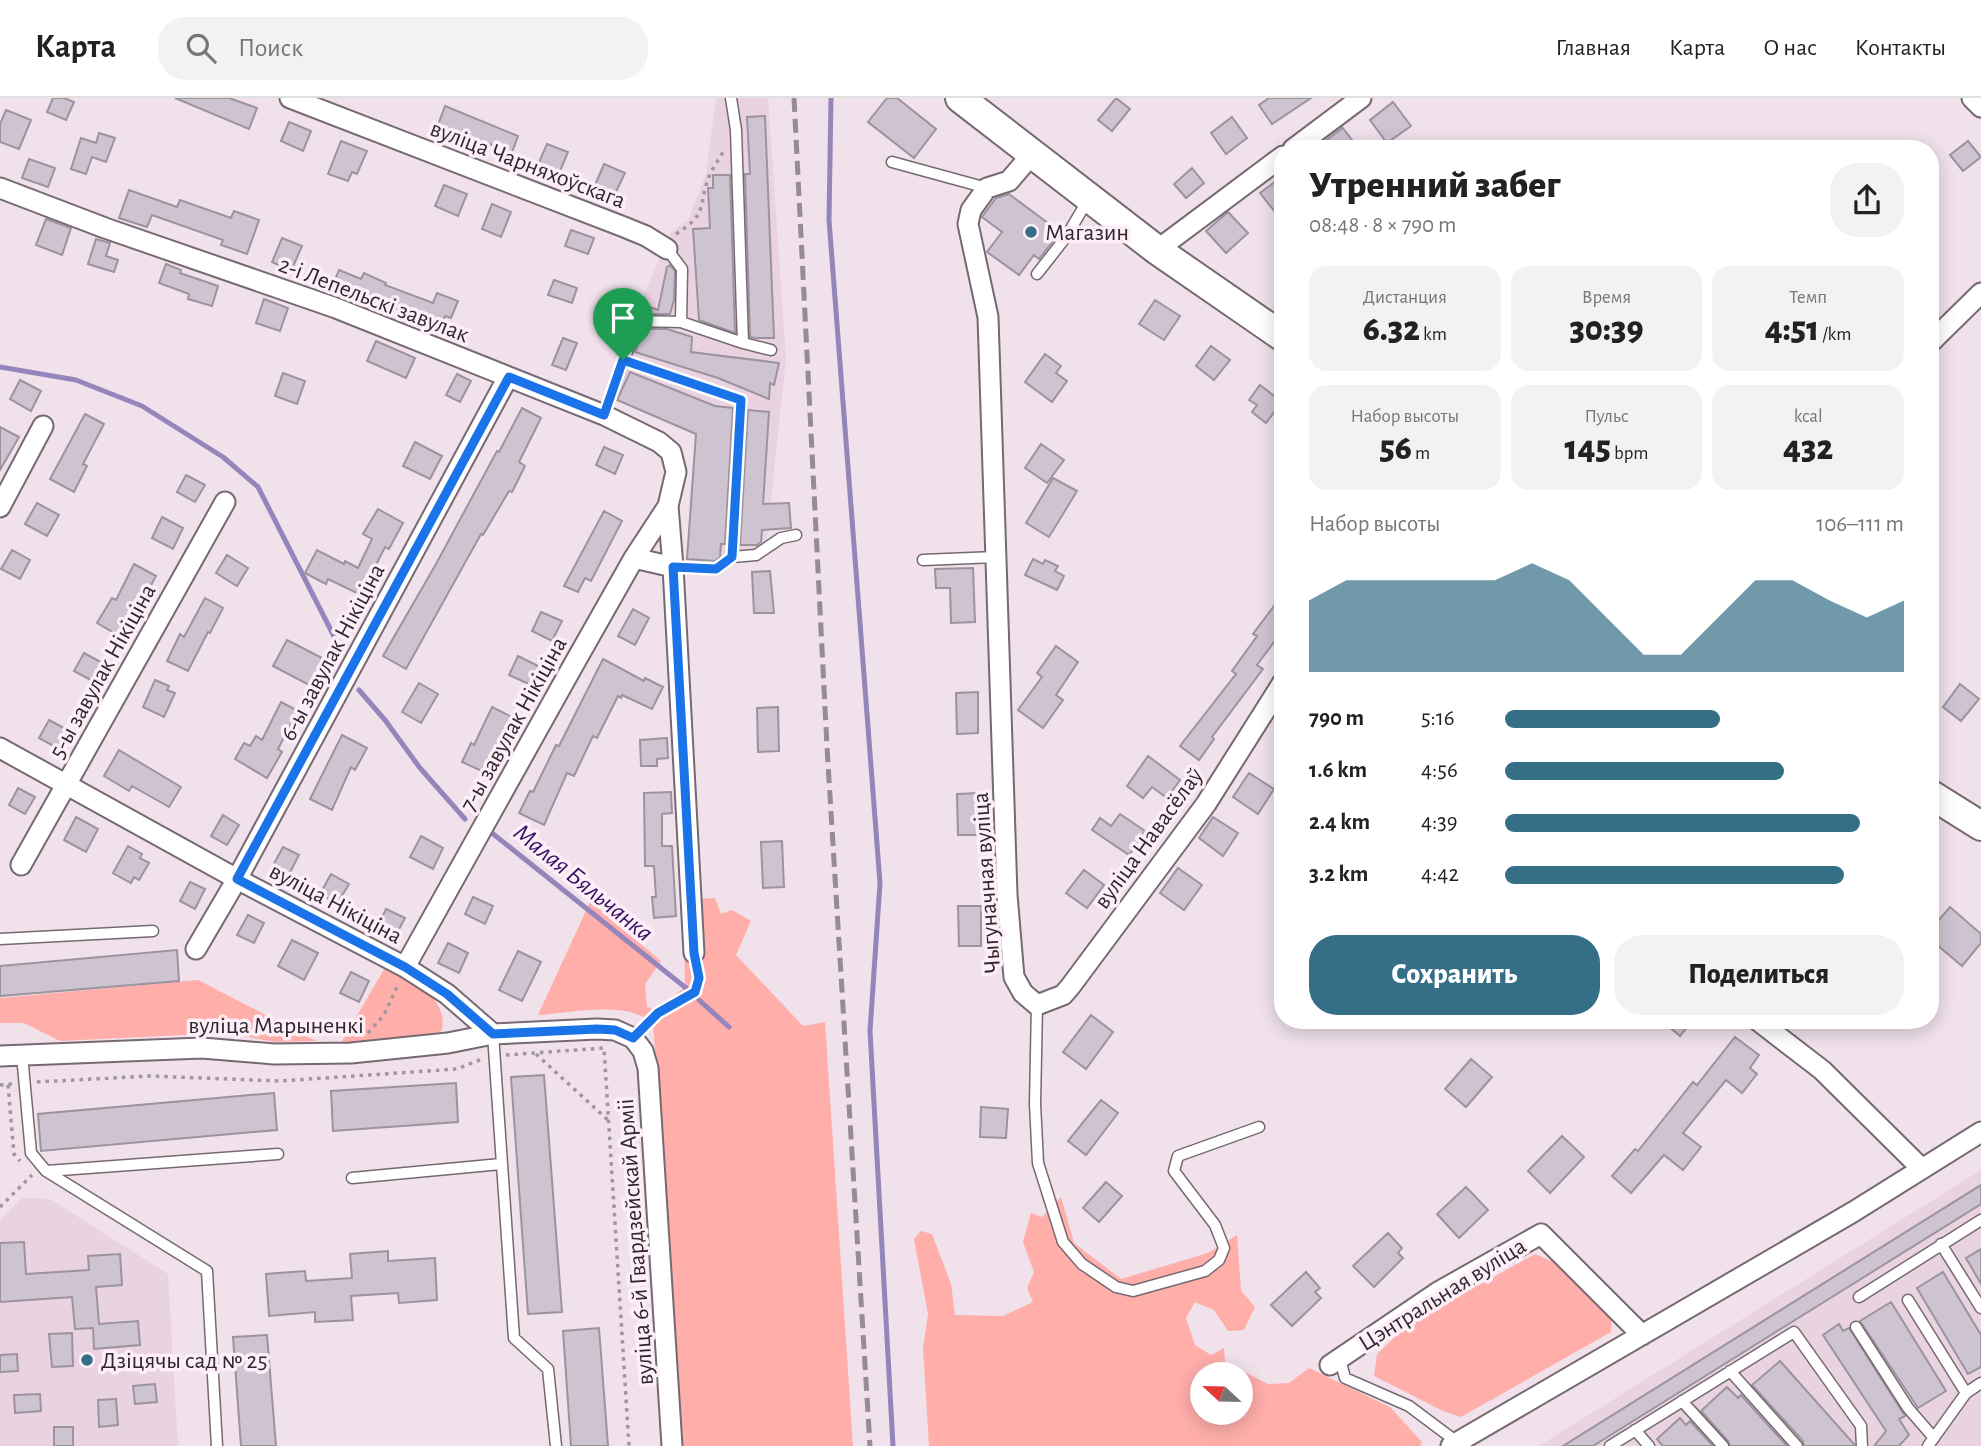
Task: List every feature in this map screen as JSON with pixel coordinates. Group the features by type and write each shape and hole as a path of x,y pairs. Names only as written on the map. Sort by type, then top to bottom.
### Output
{"street":[{"name":"вуліца Чарняхоўскага","path":"290,98 635,232 667,249"},
{"path":"1305,140 1361,98"},
{"path":"1972,98 1981,107"},
{"path":"973,102 1032,154 1157,250 1274,331"},
{"path":"987,188 1016,176 1032,154"},
{"path":"1157,250 1274,163"},
{"name":"2-і Лепельскі завулак","path":"0,188 336,308 604,415 659,442 671,452 676,472 668,506"},
{"name":"Чыгуначная вуліца","path":"987,188 971,210 968,224 988,317 1007,895 1014,977 1024,993 1037,1005"},
{"path":"1939,334 1981,293"},
{"name":"6-ы завулак Нікіціна","path":"196,949 237,879 509,377"},
{"path":"0,507 43,426"},
{"name":"5-ы завулак Нікіціна","path":"21,865 225,502"},
{"path":"668,506 694,953"},
{"name":"7-ы завулак Нікіціна","path":"405,967 634,558 668,506"},
{"path":"634,558 673,567"},
{"name":"вуліца Навасёлаў","path":"1037,1005 1063,995 1070,987 1206,804 1274,696"},
{"name":"вуліца Нікіціна","path":"0,748 237,879 405,967 447,994 493,1034"},
{"path":"1939,800 1981,826"},
{"name":"вуліца Марыненкі","path":"0,1056 202,1048 274,1054 351,1053 448,1043 493,1034 597,1029 615,1030 633,1038"},
{"path":"1769,1029 1822,1070 1922,1169"},
{"name":"вуліца 6-й Гвардзейскай Арміі","path":"633,1038 643,1051 648,1068 672,1446"},
{"path":"1454,1444 1853,1212 1981,1132"},
{"name":"Цэнтральная вуліца","path":"1335,1362 1438,1292 1541,1234 1642,1335"}],"lane":[{"path":"731,98 736,130 743,343"},
{"path":"892,162 987,188"},
{"path":"1037,274 1066,236 1089,198"},
{"path":"667,249 682,269 681,322"},
{"path":"604,415 638,321 681,322 771,350"},
{"path":"623,360 741,400 732,557"},
{"path":"673,567 716,569 732,557 756,555 781,538 796,535"},
{"path":"923,560 997,557"},
{"path":"0,939 153,931"},
{"path":"1037,1005 1035,1104 1038,1163 1063,1242 1082,1264 1116,1287 1133,1291 1206,1270 1219,1260 1224,1248 1214,1225 1174,1171 1178,1156 1259,1127"},
{"path":"493,1034 514,1338 548,1368 556,1446"},
{"path":"22,1055 31,1153 46,1171 207,1271 217,1446"},
{"path":"46,1171 278,1154"},
{"path":"352,1178 500,1164"},
{"path":"1859,1297 1981,1220"},
{"path":"1941,1244 1981,1308"},
{"path":"1908,1300 1966,1393"},
{"path":"1856,1327 1931,1442 1966,1393 1981,1383"},
{"path":"1609,1446 1794,1332 1861,1426 1862,1446"},
{"path":"1335,1362 1345,1378 1409,1406 1454,1444"},
{"path":"1730,1371 1797,1446"},
{"path":"1682,1401 1723,1446"},
{"path":"1635,1430 1649,1446"}],"path":[{"path":"667,249 676,234 698,217 710,174 736,130"},
{"path":"633,1038 658,1013 695,992 699,978 694,953"},
{"path":"351,1053 384,1015 396,994 405,967"},
{"path":"0,1085 150,1076 280,1080 457,1069 494,1055 604,1048 629,1446"},
{"path":"536,1054 610,1122"},
{"path":"0,1207 33,1176 14,1154 8,1085"}],"shaded area":[{"path":"716,98 768,98 786,359 765,556 736,561 717,572 685,574 696,434 603,394 610,384 671,232 688,220 706,174"},
{"path":"715,898 721,914 732,910 751,921 736,955 803,1026 825,1022 853,1446 679,1446 667,1201 653,1025 644,1017 616,1010 582,1010 538,1015 590,902 661,961 645,984 647,1007 657,1010 685,987 684,925 698,899"},
{"path":"386,966 416,984 433,999 439,1007 442,1030 437,1033 341,1043"},
{"path":"198,980 316,1041 275,1042 225,1033 60,1041 24,1023 0,1023 0,998"},
{"path":"1981,1170 1981,1446 1539,1446"},
{"path":"1061,1197 1074,1243 1121,1279 1208,1253 1237,1235 1241,1291 1255,1307 1244,1330 1228,1331 1214,1310 1195,1302 1186,1318 1195,1345 1211,1355 1224,1348 1225,1362 1190,1362 1190,1425 1253,1425 1253,1376 1268,1384 1289,1383 1309,1368 1390,1407 1422,1442 1420,1446 929,1446 923,1348 928,1314 914,1239 921,1231 932,1234 951,1284 955,1315 1003,1316 1033,1302 1027,1288 1034,1272 1023,1242 1031,1213 1042,1217"},
{"name":"Дзіцячы сад № 25","path":"22,1198 50,1199 168,1274 178,1446 0,1446 0,1221"},
{"path":"1535,1254 1563,1266 1612,1313 1611,1332 1461,1417 1443,1411 1374,1376 1377,1354 1407,1325"}],"building":[{"path":"53,98 74,102 66,120 47,112"},
{"path":"175,98 229,98 257,108 249,129"},
{"path":"887,98 897,98 936,129 914,158 868,122"},
{"path":"1116,98 1130,109 1112,131 1098,120"},
{"path":"1269,98 1311,98 1272,124 1259,105"},
{"path":"1393,102 1411,126 1391,140 1385,140 1370,120"},
{"path":"445,106 518,136 511,155 495,149 495,146 438,125"},
{"path":"6,110 31,120 19,149 0,142 0,124"},
{"path":"765,116 774,338 755,338 750,337 745,174 750,174 747,117"},
{"path":"1232,117 1247,138 1226,154 1211,133"},
{"path":"289,122 311,131 303,151 281,141"},
{"path":"1342,127 1352,140 1327,140"},
{"path":"99,133 115,138 106,162 92,157 86,174 71,169 81,138 96,143"},
{"path":"341,141 367,151 357,174 352,172 348,181 328,174"},
{"path":"1968,141 1981,157 1963,171 1950,155"},
{"path":"547,144 568,152 558,176 537,167"},
{"path":"29,159 55,168 48,187 22,178"},
{"path":"604,164 625,173 613,198 593,190"},
{"path":"1192,168 1204,183 1186,198 1174,184"},
{"path":"713,175 730,175 735,333 699,320 693,229 710,228 708,188 713,188"},
{"path":"1274,183 1274,211 1260,193"},
{"path":"444,185 467,194 458,216 435,206"},
{"path":"129,190 177,207 180,200 231,218 234,211 259,220 247,254 221,245 223,240 152,215 147,227 119,218"},
{"name":"Магазин","path":"1009,194 1060,232 1039,259 1034,255 1019,275 987,252 1002,232 982,217 996,198"},
{"path":"492,204 511,212 501,237 482,229"},
{"path":"1228,212 1248,233 1226,253 1206,231"},
{"path":"46,219 71,228 62,255 36,245"},
{"path":"571,230 594,238 588,254 565,246"},
{"path":"282,238 302,246 291,271 272,262"},
{"path":"96,239 110,243 106,256 118,260 114,272 88,264"},
{"path":"166,264 181,270 180,273 218,286 212,306 188,299 189,294 159,283"},
{"path":"670,265 675,271 674,300 670,314 637,314 631,318 628,326 601,317 610,293 658,310 667,267"},
{"path":"339,270 361,279 364,273 386,283 385,285 433,303 437,293 458,301 451,318 445,316 442,324 332,287"},
{"path":"554,280 577,288 572,303 548,295"},
{"path":"264,299 288,308 280,331 256,323"},
{"path":"1155,300 1180,316 1164,340 1139,324"},
{"path":"643,329 667,329 692,337 691,352 779,363 774,385 770,383 769,399 718,378 635,352"},
{"path":"563,338 577,343 566,370 552,365"},
{"path":"376,341 415,358 406,378 367,361"},
{"path":"1211,346 1230,360 1214,380 1196,366"},
{"path":"1045,354 1061,366 1056,373 1067,381 1052,402 1025,382"},
{"path":"630,372 715,406 733,408 725,544 721,544 720,557 715,561 687,559 696,434 617,400"},
{"path":"283,373 305,381 297,404 275,396"},
{"path":"457,374 471,381 460,402 446,395"},
{"path":"20,380 41,391 31,411 10,399"},
{"path":"1260,385 1274,396 1274,412 1266,423 1252,412 1257,405 1249,400"},
{"path":"522,408 541,418 519,462 525,466 512,492 509,491 483,535 481,534 406,669 383,656"},
{"path":"748,410 769,412 763,504 789,503 791,528 762,530 761,542 757,545 740,545"},
{"path":"85,414 104,424 83,464 87,466 74,492 50,479"},
{"path":"0,427 19,437 0,470"},
{"path":"415,442 442,456 430,479 403,466"},
{"path":"1041,444 1064,460 1047,483 1025,468"},
{"path":"604,447 623,455 615,474 596,465"},
{"path":"186,475 205,485 195,502 177,492"},
{"path":"1053,478 1077,491 1049,537 1026,523"},
{"path":"37,503 59,515 47,536 25,524"},
{"path":"378,509 403,523 389,549 385,547 361,595 328,579 326,584 305,573 317,550 358,568 372,539 363,534"},
{"path":"604,511 622,521 591,581 585,578 578,592 564,586"},
{"path":"162,517 183,528 173,549 152,538"},
{"path":"12,550 30,560 20,579 1,569"},
{"path":"227,555 248,568 237,586 216,573"},
{"path":"1033,559 1043,564 1045,560 1058,566 1055,571 1064,576 1057,590 1025,575"},
{"path":"134,564 156,576 123,638 97,623 112,598 116,600"},
{"path":"973,568 975,622 951,623 950,588 936,588 935,569"},
{"path":"770,571 774,613 754,613 752,572"},
{"path":"205,598 223,608 188,671 167,661 180,634 184,637"},
{"path":"1274,606 1274,642 1257,665 1263,669 1212,737 1214,739 1199,760 1180,746 1236,674 1232,671 1257,636 1253,634"},
{"path":"633,609 649,618 635,645 618,636"},
{"path":"541,612 562,621 552,641 532,631"},
{"path":"287,640 322,658 317,669 321,671 313,687 273,666"},
{"path":"1056,646 1078,662 1056,695 1063,700 1043,728 1018,710 1042,677 1037,673"},
{"path":"84,653 106,665 96,683 74,671"},
{"path":"518,656 540,667 531,685 509,675"},
{"path":"603,659 644,681 645,678 663,687 652,709 622,695 621,698 618,696 597,738 593,736 574,776 567,773 544,825 519,813 530,791 533,792 556,745 559,746"},
{"path":"155,680 169,686 167,690 175,693 164,717 143,707"},
{"path":"419,683 438,694 421,723 402,712"},
{"path":"1960,684 1979,699 1961,721 1943,707"},
{"path":"978,692 978,733 957,734 956,693"},
{"path":"281,702 298,711 278,749 282,752 267,778 235,759 244,743 250,746 256,736 262,740"},
{"path":"492,707 514,718 506,734 502,733 484,772 462,762 471,743 474,745"},
{"path":"778,707 779,751 758,752 757,708"},
{"path":"49,720 71,732 61,750 39,738"},
{"path":"342,735 367,748 355,770 351,767 332,810 310,799"},
{"path":"667,738 668,758 657,759 657,766 641,766 640,740"},
{"path":"119,750 181,787 169,807 132,786 129,791 104,776"},
{"path":"1148,756 1180,780 1167,798 1152,787 1143,798 1127,786"},
{"path":"1249,773 1274,789 1258,814 1233,797"},
{"path":"18,788 35,797 25,814 9,805"},
{"path":"671,792 672,813 662,814 662,846 672,846 676,916 654,918 654,866 645,866 644,793"},
{"path":"979,793 979,835 958,835 957,794"},
{"path":"1120,814 1145,831 1129,855 1092,830 1100,818 1111,826"},
{"path":"223,815 239,825 227,845 211,836"},
{"path":"76,817 98,829 86,852 64,840"},
{"path":"1213,817 1238,833 1223,856 1199,838"},
{"path":"421,836 443,848 433,869 410,857"},
{"path":"782,841 784,887 763,888 761,842"},
{"path":"128,846 142,854 140,858 149,863 139,880 134,877 131,883 113,873"},
{"path":"283,847 299,855 287,878 271,869"},
{"path":"1178,868 1202,885 1184,910 1160,893"},
{"path":"1084,870 1104,885 1087,908 1066,893"},
{"path":"331,874 349,884 337,904 320,894"},
{"path":"190,882 205,889 195,909 180,901"},
{"path":"473,897 493,906 485,924 465,914"},
{"path":"958,906 981,906 981,946 959,946"},
{"path":"1950,907 1981,934 1981,943 1962,966 1939,947 1939,920"},
{"path":"386,909 405,918 395,937 377,928"},
{"path":"248,915 264,923 254,943 237,935"},
{"path":"292,940 318,953 304,980 278,966"},
{"path":"448,943 468,953 459,973 438,963"},
{"path":"177,950 179,981 0,996 0,966"},
{"path":"518,951 541,962 522,1001 499,990"},
{"path":"351,972 369,981 359,1002 340,993"},
{"path":"1091,1015 1113,1032 1086,1069 1063,1052"},
{"path":"1672,1029 1686,1029 1680,1036"},
{"path":"1735,1037 1759,1055 1750,1068 1757,1074 1742,1093 1726,1080 1683,1133 1701,1147 1683,1170 1664,1155 1631,1193 1612,1176 1635,1149 1638,1151 1693,1082 1697,1085"},
{"path":"1471,1059 1492,1077 1466,1107 1445,1089"},
{"path":"544,1075 562,1312 528,1314 511,1077"},
{"path":"456,1083 458,1122 333,1131 331,1091"},
{"path":"274,1093 277,1130 41,1151 38,1114"},
{"path":"1101,1100 1118,1113 1086,1155 1068,1141"},
{"path":"981,1107 1008,1109 1006,1138 980,1137"},
{"path":"1562,1136 1584,1157 1550,1193 1528,1171"},
{"path":"1106,1182 1122,1196 1099,1222 1083,1208"},
{"path":"1981,1185 1981,1204 1593,1446 1563,1446"},
{"path":"1466,1187 1488,1210 1459,1238 1437,1214"},
{"path":"1388,1233 1402,1248 1398,1253 1403,1258 1374,1287 1353,1266"},
{"path":"24,1242 26,1274 89,1270 88,1256 120,1254 122,1285 96,1287 99,1324 138,1321 140,1345 94,1349 93,1328 75,1329 72,1297 0,1302 0,1243"},
{"path":"1981,1249 1981,1284 1966,1258"},
{"path":"388,1251 388,1261 435,1258 437,1300 399,1303 398,1293 351,1296 353,1320 315,1322 315,1312 269,1316 266,1274 305,1271 306,1281 352,1278 350,1254"},
{"path":"1306,1272 1320,1288 1315,1292 1321,1298 1292,1326 1271,1305"},
{"path":"1943,1272 1981,1335 1981,1367 1968,1374 1917,1288"},
{"path":"1891,1302 1946,1391 1918,1408 1860,1321"},
{"path":"1839,1324 1843,1331 1849,1328 1905,1416 1899,1419 1909,1435 1899,1446 1874,1446 1886,1431 1823,1335"},
{"path":"599,1328 608,1446 571,1446 563,1331"},
{"path":"72,1333 73,1366 52,1367 49,1334"},
{"path":"267,1335 276,1446 241,1446 233,1337"},
{"path":"17,1354 18,1371 0,1372 0,1355"},
{"path":"1780,1361 1855,1446 1804,1446 1803,1441 1752,1385"},
{"path":"155,1384 157,1402 135,1404 133,1386"},
{"path":"1727,1387 1738,1398 1741,1395 1787,1446 1730,1446 1701,1411"},
{"path":"40,1394 41,1411 15,1413 14,1395"},
{"path":"116,1399 118,1425 99,1427 98,1400"},
{"path":"1680,1418 1686,1425 1690,1421 1713,1446 1663,1446 1657,1439"},
{"path":"54,1427 73,1427 73,1446 54,1446"}],"waterway":[{"path":"831,98 829,220 880,883 870,1031 893,1446"},
{"name":"Малая Бяльчанка","path":"0,367 76,380 142,406 223,457 258,487 340,648"},
{"name":"Малая Бяльчанка","path":"359,690 420,768 465,819"},
{"name":"Малая Бяльчанка","path":"492,833 686,988"},
{"name":"Малая Бяльчанка","path":"699,1000 729,1027"}],"railway":[{"path":"794,98 827,747 870,1446"}],"place":[{"name":"Магазин","path":"1031,232"},
{"name":"Дзіцячы сад № 25","path":"87,1360"}],"route":[{"path":"623,360 741,400 732,557 716,569 673,567 694,953 699,978 695,992 658,1013 633,1038 615,1030 597,1029 493,1034 447,994 405,967 237,879 509,377 604,415 623,360"}]}
